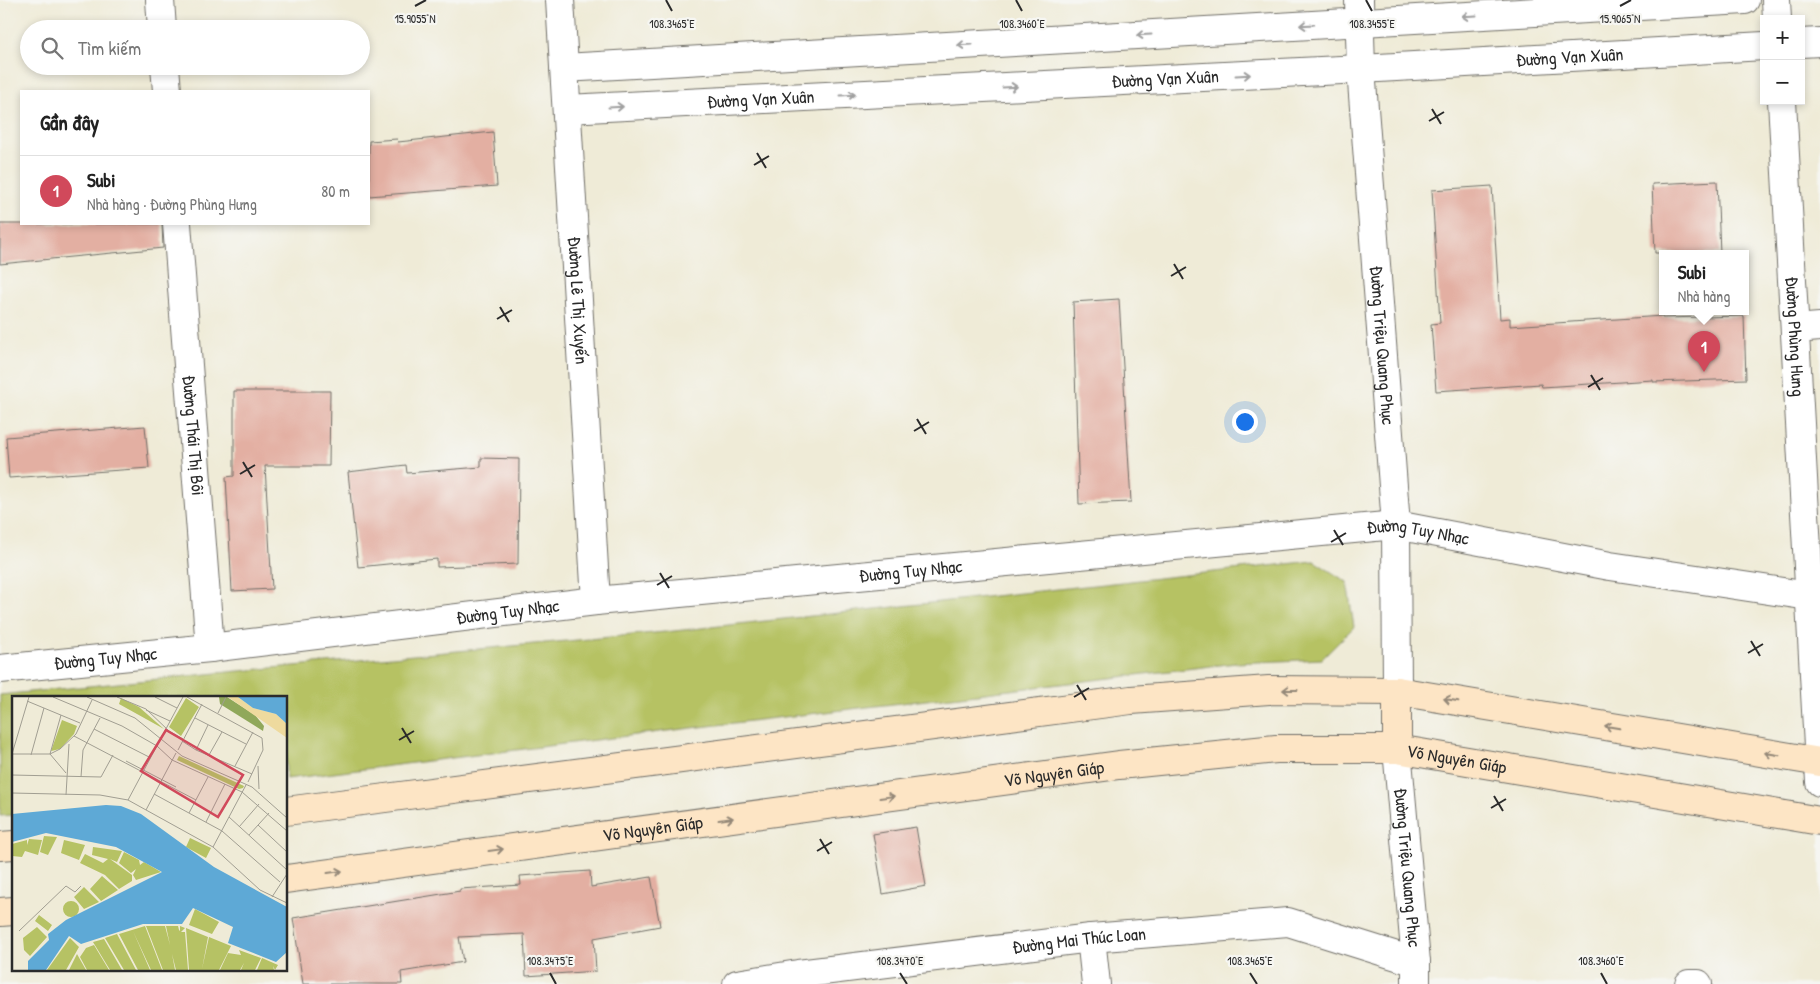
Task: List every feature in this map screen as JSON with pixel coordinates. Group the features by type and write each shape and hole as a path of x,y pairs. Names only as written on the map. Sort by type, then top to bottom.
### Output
{"main road":[{"path":"288,811 1131,700 1269,690 1396,691 1820,769"},
{"path":"1396,691 1397,749"},
{"name":"Võ Nguyên Giáp","path":"288,879 1118,764 1276,749 1397,749 1820,821"}],"street":[{"path":"160,0 161,20"},
{"name":"Đường Lê Thị Xuyến","path":"560,0 596,601"},
{"path":"564,68 1359,11 1745,0"},
{"path":"1776,0 1777,15"},
{"name":"Đường Triệu Quang Phục","path":"1359,11 1361,69 1396,525 1396,691"},
{"path":"1805,43 1820,42"},
{"name":"Đường Vạn Xuân","path":"567,109 1361,69 1760,46"},
{"path":"166,75 167,90"},
{"name":"Đường Phùng Hưng","path":"1782,105 1807,328 1820,769"},
{"name":"Đường Thái Thị Bôi","path":"177,225 210,648"},
{"name":"Đường Tuy Nhạc","path":"0,669 210,648 596,601 1396,525 1610,566 1815,596"},
{"name":"Đường Triệu Quang Phục","path":"1397,749 1416,973"},
{"name":"Đường Mai Thúc Loan","path":"737,984 798,979 1091,938 1288,922 1416,973"},
{"path":"1091,938 1096,984"},
{"path":"1690,984 1698,984"}],"green space":[{"path":"1314,561 1347,582 1354,627 1322,659 1236,663 288,779 288,696 12,696 12,815 0,816 0,695 665,632"}],"building":[{"path":"493,132 497,186 370,196 370,141 397,139 398,142"},
{"path":"1717,181 1720,250 1659,250 1659,253 1655,253 1652,184"},
{"path":"1492,186 1500,319 1510,318 1510,326 1663,316 1663,318 1744,316 1746,379 1653,382 1653,380 1542,387 1541,384 1436,391 1431,324 1440,323 1432,190"},
{"path":"0,224 162,225 163,248 0,264"},
{"path":"1119,299 1131,502 1079,504 1073,302"},
{"path":"234,391 330,391 329,466 265,466 272,589 232,591 226,477 234,476"},
{"path":"145,426 149,468 9,478 6,437"},
{"path":"481,458 519,459 518,564 437,567 437,559 358,567 348,472 406,465 407,473 481,467"},
{"path":"916,827 926,886 883,894 873,834"},
{"path":"590,871 591,887 651,877 660,926 594,938 596,971 526,976 524,934 459,937 463,962 401,972 402,984 303,984 293,918 460,891 460,889 521,885 520,876"}],"place":[{"name":"Subi","path":"1704,372"}]}
